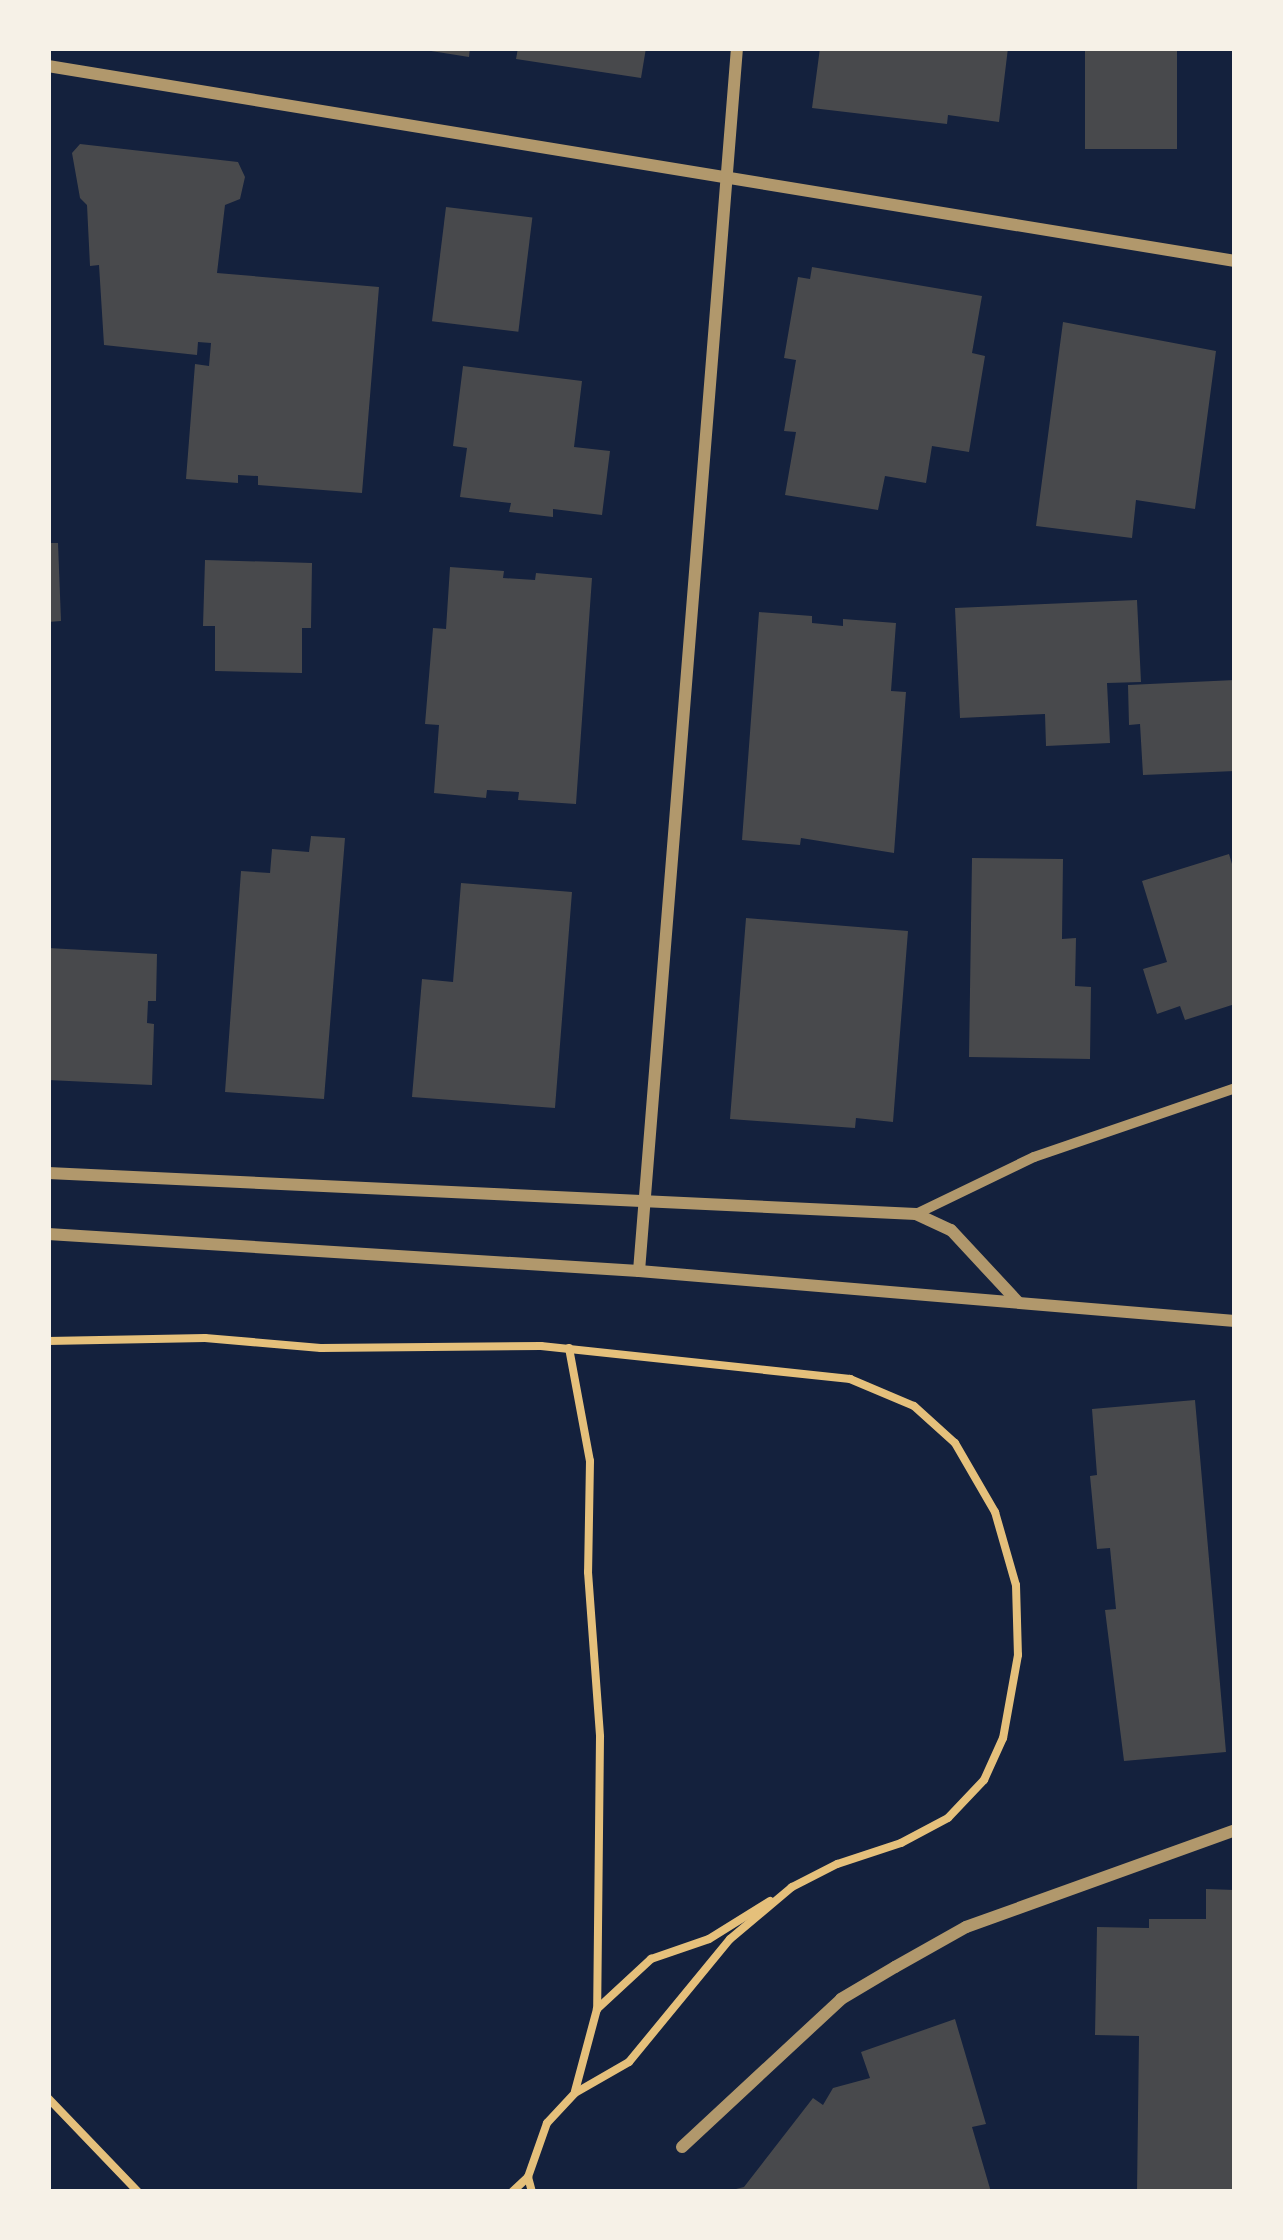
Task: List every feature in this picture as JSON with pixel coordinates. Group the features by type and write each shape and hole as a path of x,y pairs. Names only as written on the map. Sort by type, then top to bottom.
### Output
{"street":[{"path":"639,1271 737,48"},
{"path":"48,66 1235,261"},
{"path":"916,1214 1034,1157 1235,1088"},
{"path":"48,1173 916,1214 951,1230 1019,1304"},
{"path":"48,1234 639,1271 1235,1321"},
{"path":"682,2147 841,2000 895,1967 1002,1913 1235,1830"}],"path":[{"path":"48,1341 205,1338 321,1348 569,1348 850,1379 914,1406 955,1443 995,1512 1016,1585 1018,1654 1003,1738 984,1780 948,1818 901,1843 837,1864 709,1939 651,1959 597,2009"},
{"path":"569,1348 590,1462 588,1573 600,1737 597,2009 575,2093"},
{"path":"512,2192 528,2177 547,2123 575,2093 629,2062 730,1940 792,1887"},
{"path":"48,2098 139,2192"},
{"path":"528,2177 532,2192"}],"building":[{"path":"412,48 470,48 469,57"},
{"path":"518,48 646,48 641,78 516,59"},
{"path":"820,48 1008,48 999,122 948,115 947,124 812,108"},
{"path":"1085,48 1177,48 1177,149 1085,149"},
{"path":"80,144 238,162 245,177 240,199 225,205 217,273 379,287 362,493 258,485 258,476 238,475 238,483 186,479 195,364 209,366 211,343 198,342 197,355 104,345 99,265 90,266 87,205 80,198 72,153"},
{"path":"446,207 532,218 518,332 432,321"},
{"path":"812,267 982,296 972,353 985,356 969,452 932,446 926,483 885,476 878,510 785,495 796,432 784,431 796,360 784,358 798,277 810,279"},
{"path":"1063,322 1216,351 1195,509 1136,500 1132,538 1036,526"},
{"path":"463,366 582,381 574,447 610,451 602,515 553,509 553,517 509,512 511,503 460,497 467,448 453,446"},
{"path":"48,543 58,543 61,621 48,622"},
{"path":"205,560 312,563 311,628 302,628 302,673 215,671 215,626 203,626"},
{"path":"450,567 504,571 503,578 535,580 536,573 592,578 576,804 518,800 519,792 487,790 486,798 434,793 439,725 425,724 433,628 446,629"},
{"path":"1137,600 1141,682 1107,683 1110,743 1046,746 1045,714 960,718 955,608"},
{"path":"759,612 812,616 812,623 843,626 843,619 896,623 891,691 906,692 894,853 801,838 800,845 742,840"},
{"path":"1235,680 1235,771 1143,775 1140,724 1129,725 1128,685"},
{"path":"311,836 345,838 324,1099 225,1092 241,871 270,873 272,849 309,852"},
{"path":"1229,854 1235,874 1235,1004 1185,1020 1180,1006 1157,1014 1143,969 1167,962 1142,881"},
{"path":"972,858 1063,859 1062,939 1076,938 1075,986 1091,987 1090,1059 969,1057"},
{"path":"461,883 572,892 555,1108 412,1097 422,979 453,982"},
{"path":"746,918 908,931 893,1122 856,1118 855,1128 730,1119"},
{"path":"48,948 157,954 156,1001 148,1001 147,1023 154,1024 152,1085 48,1080"},
{"path":"1195,1400 1226,1752 1124,1761 1105,1610 1116,1609 1110,1548 1097,1549 1090,1476 1097,1475 1092,1409"},
{"path":"1206,1889 1235,1890 1235,2192 1137,2192 1139,2036 1095,2035 1097,1927 1149,1928 1149,1919 1206,1919"},
{"path":"955,2019 986,2124 972,2127 991,2192 724,2192 744,2187 813,2098 823,2105 833,2088 870,2078 861,2052"}]}
